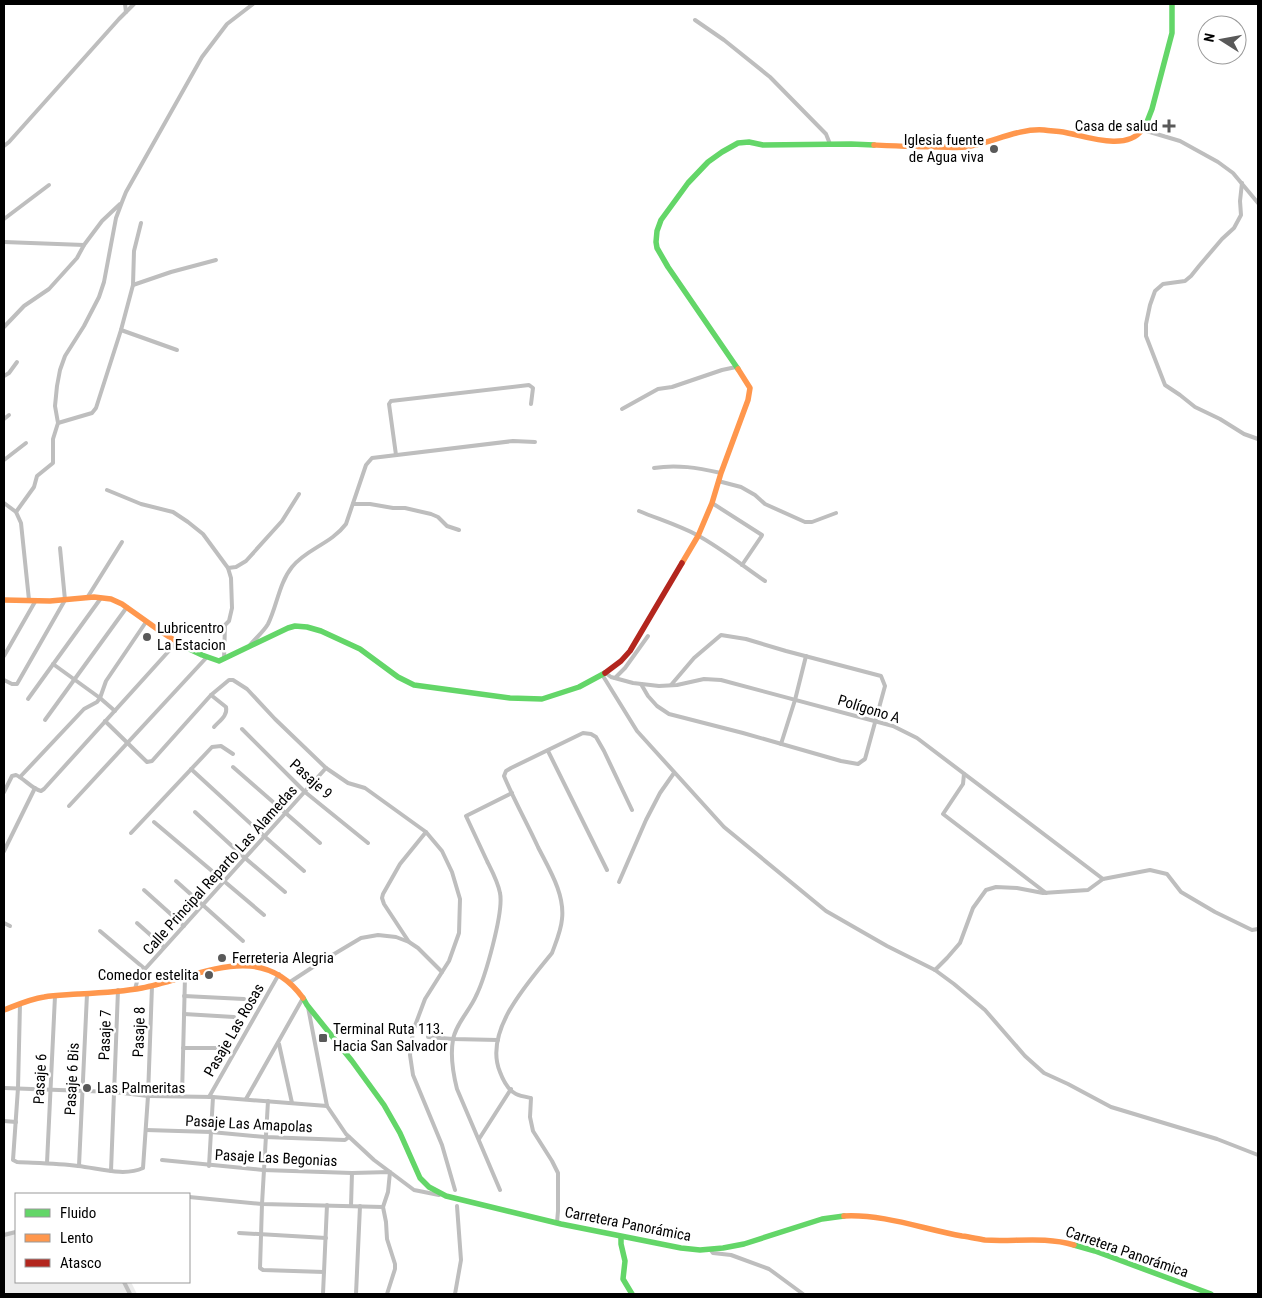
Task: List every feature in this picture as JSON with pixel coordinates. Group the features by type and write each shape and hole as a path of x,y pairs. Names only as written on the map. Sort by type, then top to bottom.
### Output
{"street":[{"path":"125,4 126,12"},
{"path":"4,146 134,4"},
{"path":"16,512 34,487 37,476 53,463 53,439 58,423 55,406 60,370 65,356 99,298 104,282 116,218 126,192 202,57 227,24 253,4"},
{"path":"5,602 87,598 110,599 127,607 177,642 219,661 288,628 307,626 321,630 360,650 398,677 414,685 510,698 542,699 592,682 619,664 630,651 698,536 741,422 750,388 679,283 661,254 656,242 658,226 688,183 708,162 730,146 743,142 774,145 830,144 964,147 1038,130 1062,132 1094,140 1117,142 1136,137 1148,122 1152,109 1172,34 1172,4"},
{"path":"696,20 770,77 826,134 830,144"},
{"path":"1143,130 1180,141 1218,162 1233,173 1258,203"},
{"path":"1242,183 1241,215 1234,228 1185,281 1163,284 1155,291 1146,324 1146,336 1165,385 1180,394 1195,407 1220,419 1244,434 1258,438"},
{"path":"4,219 49,185"},
{"path":"4,327 24,306 49,289 77,258 84,245 102,222 122,202"},
{"path":"58,423 92,413 96,408 133,285 134,251 141,222"},
{"path":"4,242 84,245"},
{"path":"133,285 216,260"},
{"path":"121,330 176,350"},
{"path":"4,376 17,362"},
{"path":"622,409 658,389 672,387 736,367"},
{"path":"396,455 389,404 391,401 529,385 533,388 531,404"},
{"path":"4,419 9,415"},
{"path":"249,646 267,625 287,574 293,565 340,531 346,524 368,462 372,458 514,441 535,442"},
{"path":"4,460 26,443"},
{"path":"654,468 669,465 692,467 721,473"},
{"path":"718,481 741,487 755,495 765,504 805,522 812,522 836,514"},
{"path":"107,490 141,504 172,512 188,522 203,534 228,568 231,578 232,608 229,621 225,625 224,658"},
{"path":"228,568 236,567 246,561 282,521 298,494"},
{"path":"4,503 16,512 21,523 33,600 4,656"},
{"path":"712,503 762,535 742,565"},
{"path":"353,504 405,508 431,514 438,517 447,526 459,530"},
{"path":"639,511 698,536 765,581"},
{"path":"87,598 122,542"},
{"path":"4,680 17,684 65,600 60,548"},
{"path":"28,699 101,598"},
{"path":"46,720 127,607"},
{"path":"20,777 84,709 97,702 106,681 146,622"},
{"path":"641,684 656,706 669,714 858,764 865,759 885,686 881,676 746,639 721,635 694,658 672,685"},
{"path":"615,678 625,668 648,636"},
{"path":"4,792 12,776 16,775 39,791 44,789 177,642"},
{"path":"781,744 806,656"},
{"path":"69,806 207,657"},
{"path":"53,664 115,710"},
{"path":"605,675 637,731 724,827 826,911 887,946 935,970 954,984 985,1010 1025,1056 1044,1073 1111,1107 1217,1139 1258,1155"},
{"name":"Polígono A","path":"605,675 641,684 659,686 704,679 721,680 894,726 917,738 1103,879"},
{"path":"105,721 147,762 150,762 211,695 230,680 233,680 247,689 274,719 326,768 348,783 366,788 426,832 442,851 452,872 460,899 459,933 449,961 425,999 413,1031 410,1055 413,1075 442,1145 455,1190"},
{"path":"211,695 227,709 225,716 214,727"},
{"name":"Pasaje 9","path":"242,729 305,792 368,843"},
{"path":"557,1223 558,1173 533,1131 530,1117 531,1098 516,1094 503,1079 497,1065 497,1049 505,1019 513,1004 552,953 562,918 560,896 552,874 504,776 506,771 583,733 591,734 596,737 604,751 632,810"},
{"path":"131,833 212,747 221,746 234,754"},
{"path":"548,751 607,870"},
{"path":"233,767 320,843"},
{"name":"Calle Principal Reparto Las Alamedas","path":"135,989 138,978 164,947 326,768"},
{"path":"191,769 304,871"},
{"path":"619,882 646,820 660,793 674,773"},
{"path":"964,774 963,784 944,814 1046,893"},
{"path":"4,851 35,788"},
{"path":"500,1190 457,1089 452,1066 453,1040 462,1020 476,998 484,977 498,919 500,894 494,876 466,816 512,793"},
{"path":"195,812 285,892"},
{"path":"154,822 264,915"},
{"path":"409,942 382,898 400,864 426,832"},
{"path":"935,970 960,943 973,908 986,890 996,887 1046,893 1088,890 1103,879 1150,870 1167,874 1181,892 1215,912 1252,930 1258,929"},
{"path":"176,881 243,941"},
{"path":"144,890 184,926"},
{"path":"4,923 10,926"},
{"path":"136,923 164,947"},
{"path":"100,931 145,969"},
{"path":"290,982 361,938 378,935 396,937 409,942 418,948 442,972"},
{"name":"Carretera Panorámica","path":"4,1010 47,996 135,989 221,968 238,965 258,967 279,974 290,982 366,1080 386,1109 398,1129 420,1179 430,1189 446,1196 557,1223 692,1250 710,1250 744,1244 822,1219 858,1215 888,1219 985,1240 1038,1239 1065,1242 1095,1251 1212,1294"},
{"name":"Pasaje Las Rosas","path":"211,1097 279,974"},
{"path":"182,1096 185,977"},
{"name":"Pasaje 8","path":"111,1171 137,1171 143,1168 152,986"},
{"name":"Pasaje 7","path":"111,1171 118,990"},
{"name":"Pasaje 6 Bis","path":"79,1166 87,994"},
{"name":"Pasaje 6","path":"47,1163 55,996"},
{"path":"184,996 244,999"},
{"path":"246,1099 303,998"},
{"path":"20,1004 14,1160 17,1162 79,1166 111,1171"},
{"path":"307,1005 327,1106 349,1138 374,1160 414,1190 446,1196"},
{"path":"184,1014 234,1017"},
{"path":"428,1037 453,1040 498,1040"},
{"path":"279,1043 292,1103"},
{"path":"183,1048 218,1048"},
{"path":"4,1088 82,1090 148,1096 211,1097 327,1106"},
{"path":"479,1139 511,1089"},
{"path":"209,1166 211,1097"},
{"path":"268,1101 260,1268 263,1270 324,1272"},
{"path":"4,1121 16,1122"},
{"name":"Pasaje Las Amapolas","path":"146,1130 211,1132 265,1137 346,1140 349,1138"},
{"name":"Pasaje Las Begonias","path":"162,1160 264,1170 390,1172"},
{"path":"351,1206 352,1172"},
{"path":"386,1294 395,1269 387,1239 383,1207 388,1192 390,1172"},
{"path":"190,1197 262,1204 383,1207"},
{"path":"323,1294 327,1205"},
{"path":"356,1294 360,1206"},
{"path":"455,1294 461,1260 457,1206"},
{"path":"239,1234 326,1238"},
{"path":"622,1237 623,1279 632,1294"},
{"path":"710,1250 713,1253 732,1255 769,1270 804,1294"}],"shaded area":[{"path":"15,1230 15,1283 132,1283 137,1294 4,1294 4,1232"}],"traffic: fast":[{"path":"1142,130 1152,109 1172,33 1172,4"},
{"path":"738,369 657,248 657,231 661,220 688,183 708,162 738,143 749,142 763,145 874,145"},
{"path":"185,647 219,661 288,628 295,626 307,627 321,631 360,649 398,677 414,685 510,698 542,699 579,687 605,673"},
{"path":"303,998 384,1105 400,1133 420,1178 429,1187 446,1196 561,1224 681,1248 700,1250 744,1244 822,1219 844,1216"},
{"path":"621,1237 625,1261 623,1279 632,1294"},
{"path":"1074,1245 1211,1294"}],"traffic: slow":[{"path":"874,145 966,147 1015,133 1034,130 1061,132 1105,141 1116,141 1135,137 1142,130"},
{"path":"682,563 698,536 712,503 748,400 750,388 738,369"},
{"path":"4,600 50,601 94,597 111,599 122,604 185,647"},
{"path":"4,1010 39,998 134,989 210,970 237,966 258,967 273,972 286,980 303,998"},
{"path":"844,1216 874,1217 985,1240 1041,1240 1074,1245"}],"traffic: jam":[{"path":"605,673 621,661 630,651 682,563"}],"place":[{"name":"Casa de salud","path":"1169,126"},
{"name":"Iglesia fuente de Agua viva","path":"994,149"},
{"name":"Lubricentro La Estacion","path":"147,637"},
{"name":"Ferreteria Alegria","path":"222,958"},
{"name":"Comedor estelita","path":"209,975"},
{"name":"Terminal Ruta 113. Hacia San Salvador","path":"323,1038"},
{"name":"Las Palmeritas","path":"87,1088"}]}
